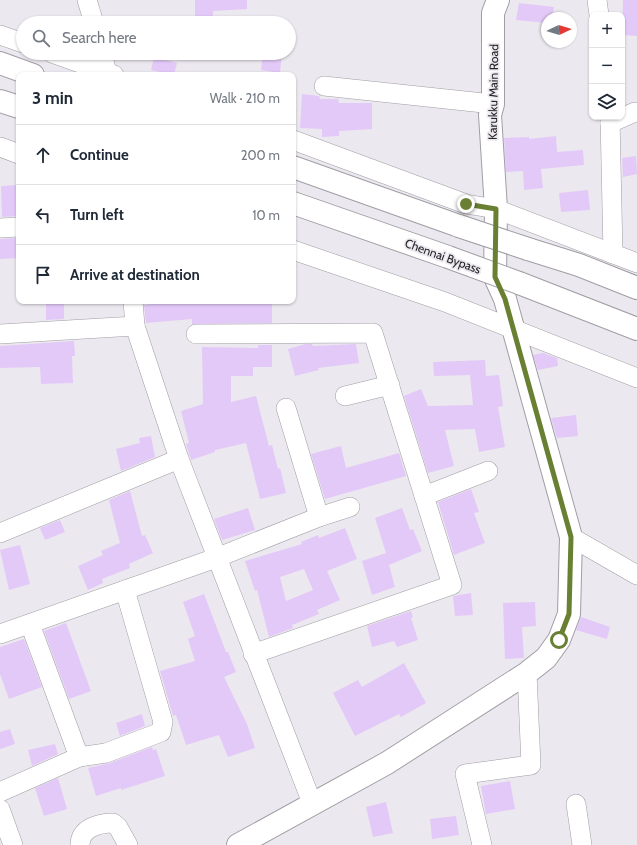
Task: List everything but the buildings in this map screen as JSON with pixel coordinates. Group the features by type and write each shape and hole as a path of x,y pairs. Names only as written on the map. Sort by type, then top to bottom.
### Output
{"main road":[{"name":"Karukku Main Road","path":"238,845 387,763 528,673 546,658 559,640 569,614 571,537 505,299 495,277 496,209 490,115 493,104 493,12 498,0"},
{"path":"0,63 25,72"},
{"path":"0,101 16,106"},
{"path":"296,168 459,226 579,265 637,288"},
{"name":"Chennai Bypass","path":"296,204 519,283 637,330"}],"street":[{"path":"87,0 92,16"},
{"path":"597,0 598,12"},
{"path":"0,35 16,41"},
{"path":"72,60 105,72"},
{"path":"105,60 110,72"},
{"path":"324,86 493,104"},
{"path":"625,115 636,112"},
{"path":"610,120 613,254"},
{"path":"296,141 466,204 496,209 637,263"},
{"path":"0,147 16,153"},
{"path":"0,228 16,227"},
{"path":"296,251 445,302 637,378"},
{"path":"133,304 135,326 179,459 253,654 312,803"},
{"path":"0,334 135,326"},
{"path":"196,334 373,333 452,585 253,654"},
{"path":"345,396 390,385"},
{"path":"286,408 319,517"},
{"path":"0,533 179,459"},
{"path":"424,496 488,470"},
{"path":"0,634 216,558 319,517 350,507"},
{"path":"571,537 637,575"},
{"path":"0,792 79,757 106,753 161,732 163,727 125,590"},
{"path":"30,624 79,757"},
{"path":"482,845 465,774 532,765 528,673"},
{"path":"576,804 582,845"},
{"path":"0,809 13,845"},
{"path":"80,845 81,835 87,830 104,823 113,823 118,827 128,845"}],"route":[{"path":"466,204 496,209 497,238 495,277 505,299 571,537 571,588 569,614 559,640"}]}
